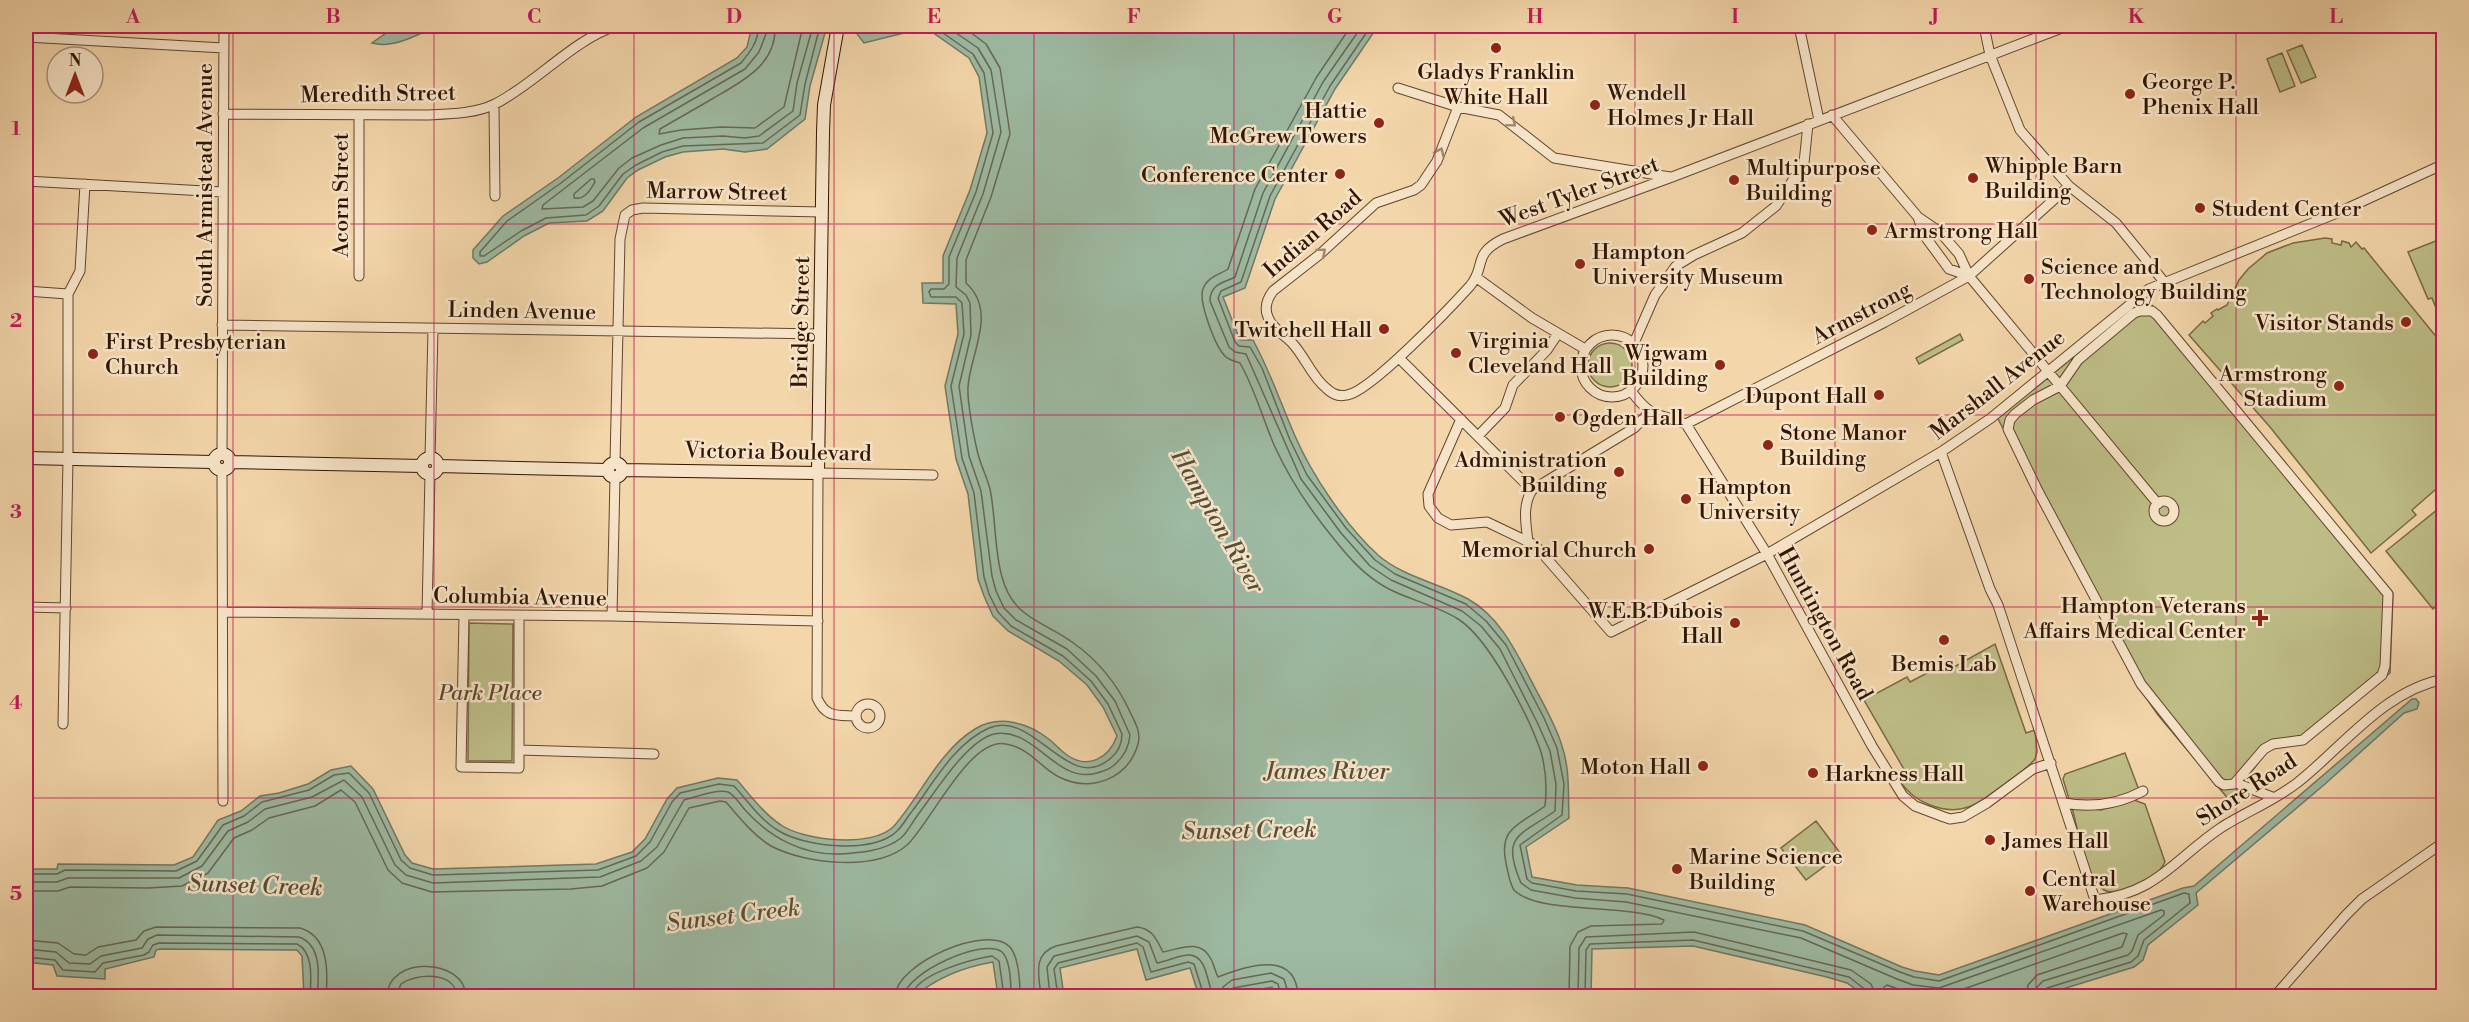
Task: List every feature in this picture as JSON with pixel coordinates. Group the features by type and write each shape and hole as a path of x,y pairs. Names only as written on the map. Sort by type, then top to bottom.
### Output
{"street":[{"name":"South Armistead Avenue","path":"223,801 224,26"},
{"name":"Meredith Street","path":"223,114 426,116 459,113 494,105 579,46 607,28 616,26"},
{"name":"Bridge Street","path":"838,26 824,105 817,698 821,708 830,714 856,716"},
{"path":"1799,26 1820,120"},
{"path":"1984,26 1990,55 2020,130 2069,186 2116,223 2165,283"},
{"name":"West Tyler Street","path":"1340,396 1350,395 1364,388 1399,358 1477,278 1481,256 1490,246 1511,236 2067,26"},
{"path":"26,37 224,48"},
{"path":"1398,88 1458,107 1504,117 1536,146 1554,158 1672,177"},
{"path":"494,105 495,196"},
{"name":"Indian Road","path":"1340,396 1322,385 1293,345 1270,322 1266,310 1268,299 1276,288 1319,255 1376,203 1414,190 1421,185 1437,161 1458,107"},
{"name":"Acorn Street","path":"359,115 359,276"},
{"path":"1832,115 1918,217 1940,231 1959,254 1969,276 2158,504"},
{"path":"1634,343 1656,295 1676,266 1742,233 1776,206 1804,163 1808,124"},
{"name":"Marshall Avenue","path":"1528,542 1535,545 1611,632 1767,554 1941,452 1991,418 2149,289 2337,213 2444,164"},
{"path":"26,181 223,192"},
{"path":"63,724 68,459 68,294 80,271 85,184"},
{"name":"Armstrong","path":"1686,424 1885,322 1969,276 2069,186"},
{"name":"Marrow Street","path":"618,331 622,227 626,215 632,210 643,208 822,212"},
{"path":"1918,217 1924,235 1949,269 1969,276"},
{"path":"1477,278 1557,335 1585,349"},
{"path":"26,291 68,294"},
{"path":"2236,783 2264,749 2273,744 2303,740 2382,675 2385,669 2388,594 2152,311 2140,311 2134,313 2078,360 2060,386 2032,399 2015,414 2010,420 2010,436 2141,684 2219,782 2224,785 2236,783 2272,797"},
{"name":"Linden Avenue","path":"222,325 821,334"},
{"path":"427,614 433,329"},
{"path":"612,616 618,331"},
{"path":"1614,334 1634,343 1640,350 1644,368 1637,385 1621,396 1610,398 1590,389 1583,380 1580,370 1585,349 1593,341 1614,334"},
{"path":"1478,436 1502,412 1508,403 1513,385 1547,350 1557,335"},
{"path":"1399,358 1532,490"},
{"path":"1631,391 1644,409 1658,416 1686,424"},
{"path":"1528,542 1525,510 1527,498 1532,490 1634,428 1650,412"},
{"path":"1461,419 1428,494 1429,506 1438,518 1451,525 1487,522 1528,542"},
{"name":"Huntington Road","path":"1686,424 1767,554 1872,746 1903,796 1915,806 1950,819 1963,817 1987,803 2033,769 2051,763"},
{"path":"1941,452 1990,589 1998,605 2064,803 2085,807 2102,805 2143,791"},
{"name":"Victoria Boulevard","path":"26,458 933,475"},
{"path":"26,607 66,608"},
{"name":"Columbia Avenue","path":"223,612 612,616 818,621"},
{"path":"464,615 461,767 519,768 519,616"},
{"name":"Shore Road","path":"2064,803 2095,900 2115,898 2145,887 2220,829 2295,784 2400,696 2425,684 2444,679"},
{"path":"519,750 654,754"},
{"path":"2275,996 2362,899 2444,842"}],"green space":[{"path":"2302,45 2316,77 2301,83 2287,51"},
{"path":"2282,53 2295,86 2280,92 2267,59"},
{"path":"2443,238 2443,326 2432,298 2428,299 2408,252"},
{"name":"Armstrong Stadium","path":"2332,239 2332,243 2341,245 2342,241 2349,243 2351,247 2356,242 2362,249 2364,248 2443,345 2443,483 2412,510 2416,515 2371,553 2270,427 2189,335 2203,321 2205,323 2213,316 2211,313 2227,305 2239,280 2267,253 2293,243"},
{"path":"2140,300 2152,305 2393,593 2390,673 2302,744 2280,746 2266,752 2230,801 2158,715 2138,686 1997,417"},
{"path":"1960,334 1963,340 1919,364 1916,358"},
{"path":"1610,343 1619,344 1626,349 1631,356 1631,374 1626,381 1619,386 1610,387 1601,386 1594,381 1589,374 1588,365 1589,356 1594,349 1601,344"},
{"path":"2443,505 2443,600 2433,609 2386,551"},
{"name":"Park Place","path":"469,623 513,624 512,761 468,761"},
{"path":"1995,644 2026,733 2035,730 2037,752 2035,759 2017,775 1971,806 1953,810 1925,803 1901,783 1909,778 1864,700 1907,677 1910,682 1950,661 1954,667"},
{"path":"2125,753 2139,790 2114,799 2094,802 2076,802 2069,799 2063,779 2065,774"},
{"path":"2134,800 2145,804 2165,862 2159,871 2147,881 2122,891 2107,891 2092,876 2072,808 2101,810"},
{"path":"1816,821 1841,854 1806,880 1781,848"}],"water":[{"path":"396,26 436,26 396,43 372,43"},
{"path":"752,26 827,26 810,86 805,119 767,149 745,152 723,149 683,152 665,157 627,178 603,211 587,221 549,223 524,236 487,262 479,264 473,258 473,250 503,216 558,178 636,117 737,58 747,47"},
{"name":"James River","path":"851,26 1378,26 1335,89 1275,199 1245,288 1223,297 1240,340 1253,340 1311,467 1354,530 1388,563 1457,593 1480,607 1500,627 1522,663 1560,739 1565,755 1568,782 1569,818 1526,847 1532,877 1577,885 1628,888 1805,925 1902,967 1939,975 2194,886 2412,699 2416,699 2419,703 2417,709 2404,713 2325,784 2196,893 2198,905 2148,945 2143,960 2134,967 2040,996 1865,996 1847,983 1827,977 1693,946 1592,949 1591,996 1276,996 1272,987 1224,996 1199,996 1190,968 1146,980 1137,949 1060,968 1064,996 998,996 993,962 951,974 915,996 449,996 427,990 416,991 405,996 304,996 302,956 297,950 160,949 156,950 154,957 105,969 105,979 57,976 53,965 26,962 26,869 57,869 58,864 174,865 193,857 218,820 241,811 260,796 308,784 331,770 351,766 373,789 405,855 412,863 433,869 596,864 632,852 645,839 667,799 677,788 718,778 737,780 757,804 781,825 792,831 839,840 871,837 884,833 894,826 941,761 962,738 984,724 994,722 1014,722 1033,729 1067,755 1083,761 1097,759 1109,750 1117,736 1103,707 1087,685 1059,661 1008,631 993,616 984,596 978,579 968,494 956,459 945,386 958,334 956,304 923,303 922,283 943,283 943,256 970,190 987,133 979,77 969,58 929,30 912,31 864,43"}],"place":[{"name":"Gladys Franklin White Hall","path":"1496,48"},
{"name":"George P. Phenix Hall","path":"2130,94"},
{"name":"Wendell Holmes Jr Hall","path":"1595,105"},
{"name":"Hattie McGrew Towers","path":"1379,123"},
{"name":"Conference Center","path":"1340,174"},
{"name":"Whipple Barn Building","path":"1973,178"},
{"name":"Multipurpose Building","path":"1734,180"},
{"name":"Student Center","path":"2200,208"},
{"name":"Armstrong Hall","path":"1872,230"},
{"name":"Hampton University Museum","path":"1580,264"},
{"name":"Science and Technology Building","path":"2029,279"},
{"name":"Visitor Stands","path":"2406,322"},
{"name":"Twitchell Hall","path":"1384,329"},
{"name":"Virginia Cleveland Hall","path":"1456,353"},
{"name":"First Presbyterian Church","path":"93,354"},
{"name":"Wigwam Building","path":"1720,365"},
{"name":"Armstrong Stadium","path":"2339,386"},
{"name":"Dupont Hall","path":"1879,395"},
{"name":"Ogden Hall","path":"1560,417"},
{"name":"Stone Manor Building","path":"1768,445"},
{"name":"Administration Building","path":"1619,472"},
{"name":"Hampton University","path":"1686,499"},
{"name":"Memorial Church","path":"1649,549"},
{"name":"Hampton Veterans Affairs Medical Center","path":"2260,618"},
{"name":"W.E.B.Dubois Hall","path":"1735,623"},
{"name":"Bemis Lab","path":"1944,640"},
{"name":"Moton Hall","path":"1703,766"},
{"name":"Harkness Hall","path":"1813,773"},
{"name":"James Hall","path":"1990,840"},
{"name":"Marine Science Building","path":"1677,869"},
{"name":"Central Warehouse","path":"2030,891"}],"water label":[{"name":"Hampton River","path":"1218,521"},
{"name":"Sunset Creek","path":"1249,830"},
{"name":"Sunset Creek","path":"255,885"},
{"name":"Sunset Creek","path":"733,915"}]}
